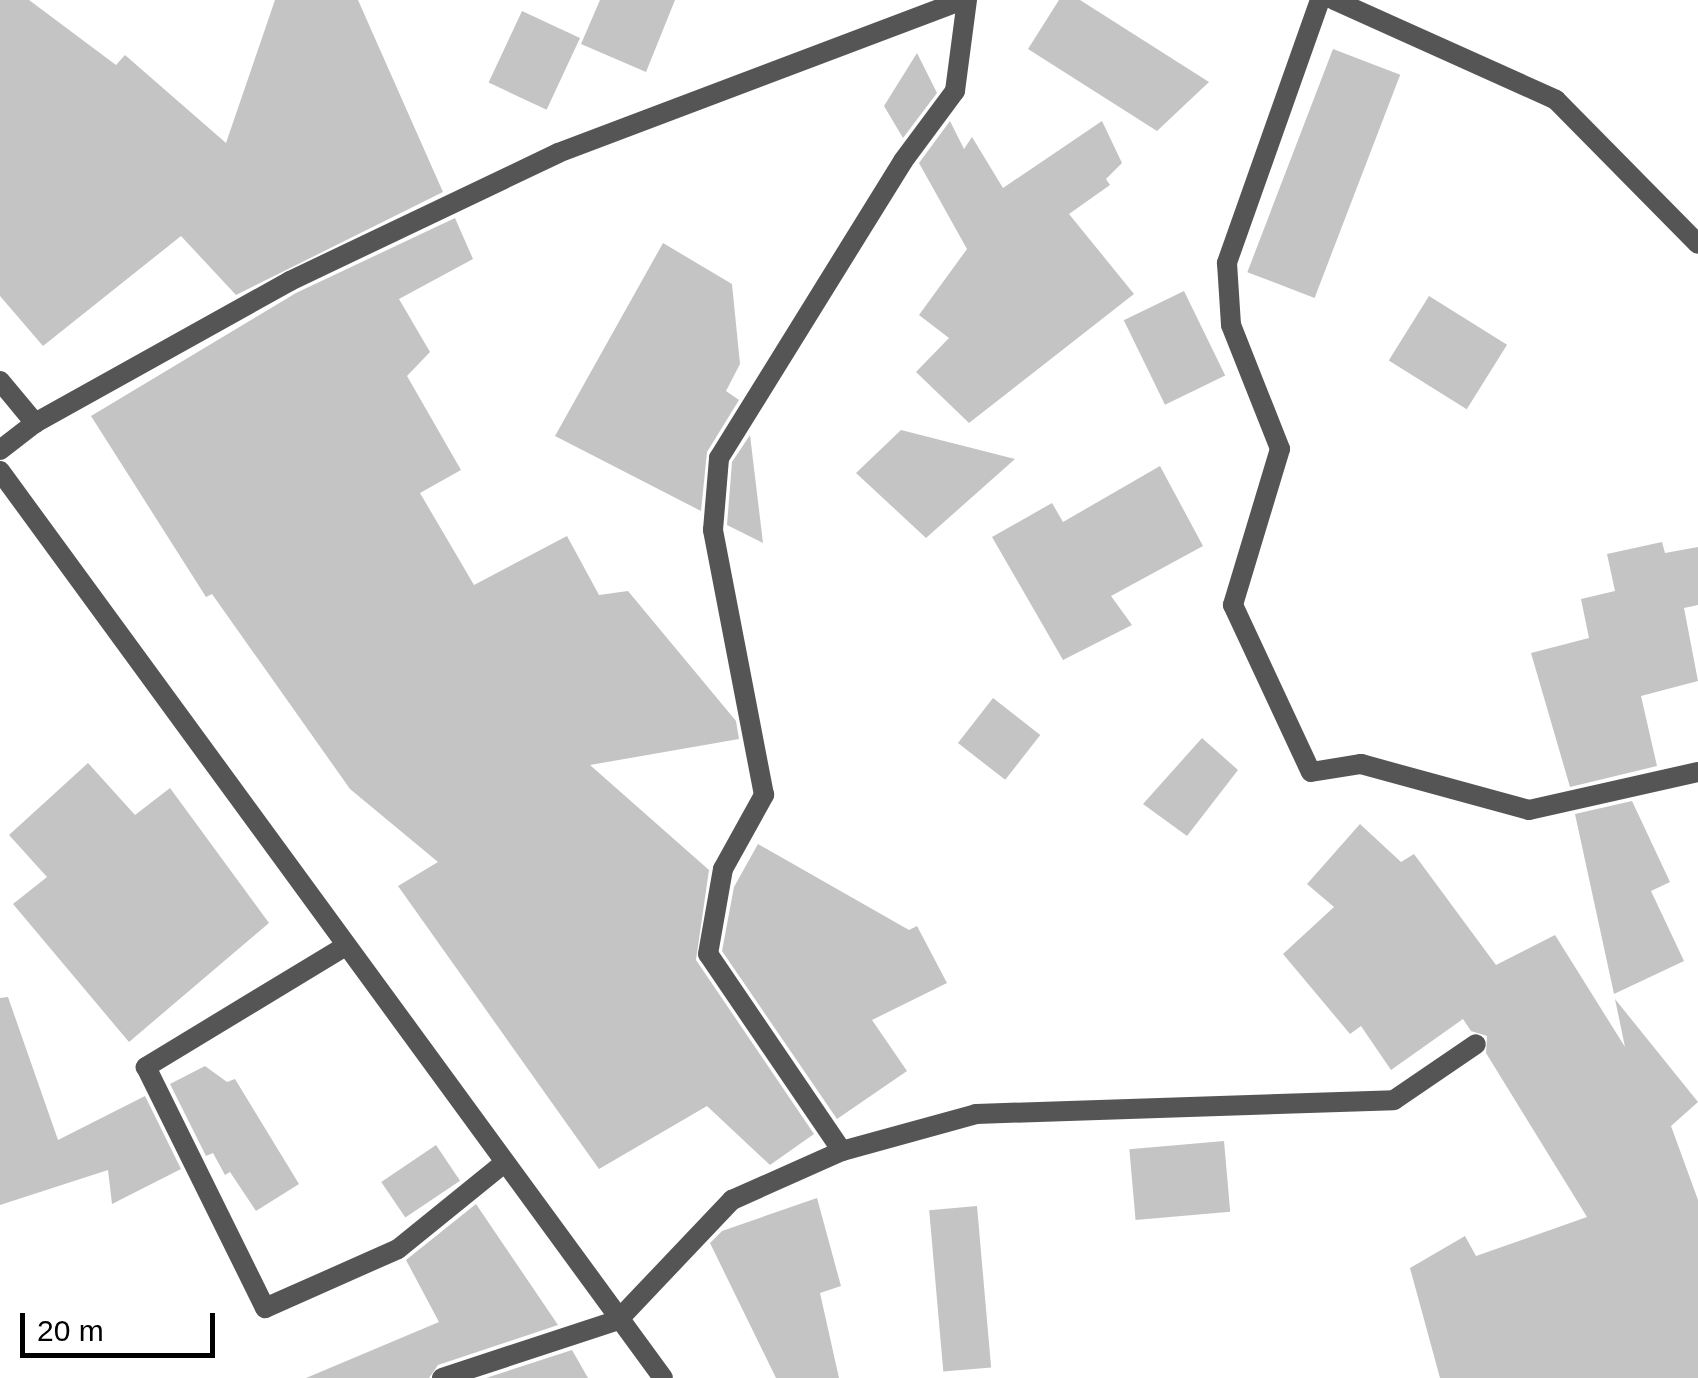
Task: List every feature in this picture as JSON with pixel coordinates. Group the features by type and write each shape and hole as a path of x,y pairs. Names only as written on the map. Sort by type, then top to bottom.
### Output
{"street":[{"path":"0,450 36,423 290,281 558,153 965,0 955,90 903,160 719,458 713,530 764,796 724,869 708,954 842,1150"},
{"path":"1320,0 1228,263 1231,325 1280,449 1233,605 1311,772 1361,764 1528,810 1698,772"},
{"path":"1334,0 1556,100 1698,244"},
{"path":"0,381 36,423"},
{"path":"0,471 662,1378"},
{"path":"344,947 146,1067 265,1308 398,1249 503,1164"},
{"path":"442,1378 618,1320 732,1200 842,1150 976,1114 1394,1100 1476,1044"}],"building":[{"path":"0,0 29,0 116,65 125,55 226,143 275,0 358,0 443,192 236,295 181,236 43,346 0,296"},
{"path":"600,0 675,0 646,72 581,44"},
{"path":"1059,0 1080,0 1209,82 1157,131 1028,49"},
{"path":"522,11 580,38 547,110 489,83"},
{"path":"1333,49 1400,75 1315,298 1247,272"},
{"path":"917,53 937,93 903,138 884,106"},
{"path":"950,121 964,149 972,137 1003,188 1102,121 1122,163 1106,179 1110,185 1069,214 1134,294 969,423 916,372 949,338 919,315 967,249 919,163"},
{"path":"455,218 473,259 399,299 430,352 407,376 461,470 420,493 474,585 567,536 599,595 628,591 736,721 739,739 590,765 709,870 696,960 814,1134 770,1165 707,1106 599,1169 398,886 438,862 350,789 212,594 206,597 91,416 296,293"},
{"path":"663,243 732,284 740,364 726,391 739,400 707,452 701,511 555,436"},
{"path":"1184,291 1225,375 1165,405 1124,320"},
{"path":"1429,296 1507,345 1467,409 1389,360"},
{"path":"901,430 1015,459 926,538 856,473"},
{"path":"750,435 763,543 727,525 732,462"},
{"path":"1160,466 1203,546 1111,596 1132,625 1063,660 992,537 1052,503 1063,522"},
{"path":"1662,542 1665,553 1698,547 1698,605 1684,608 1698,681 1641,696 1657,766 1570,787 1531,653 1589,638 1581,599 1615,591 1607,554"},
{"path":"993,698 1040,735 1005,780 958,743"},
{"path":"1202,738 1238,770 1187,836 1143,804"},
{"path":"88,763 135,815 170,788 269,923 129,1042 13,904 47,877 9,835"},
{"path":"1632,801 1670,882 1651,891 1684,961 1614,994 1575,814"},
{"path":"1360,824 1401,862 1414,854 1496,965 1555,935 1625,1047 1615,999 1698,1102 1671,1126 1698,1200 1698,1378 1440,1378 1410,1268 1465,1236 1476,1256 1587,1217 1486,1053 1487,1036 1471,1031 1463,1019 1391,1070 1361,1026 1350,1034 1283,954 1334,907 1307,884"},
{"path":"758,844 909,930 917,926 947,983 872,1020 907,1071 837,1119 722,951 734,887"},
{"path":"8,997 58,1140 145,1096 181,1169 112,1204 108,1170 0,1205 0,998"},
{"path":"205,1066 227,1082 235,1079 299,1184 256,1211 230,1172 225,1175 213,1153 206,1156 170,1084"},
{"path":"1224,1141 1230,1212 1136,1220 1129,1149"},
{"path":"436,1145 460,1181 405,1218 381,1182"},
{"path":"817,1198 841,1286 820,1293 839,1378 776,1378 710,1243 722,1231"},
{"path":"476,1204 558,1325 438,1365 429,1378 306,1378 439,1322 406,1260"},
{"path":"977,1206 991,1367 943,1372 929,1210"},
{"path":"572,1350 588,1378 486,1378"}]}
